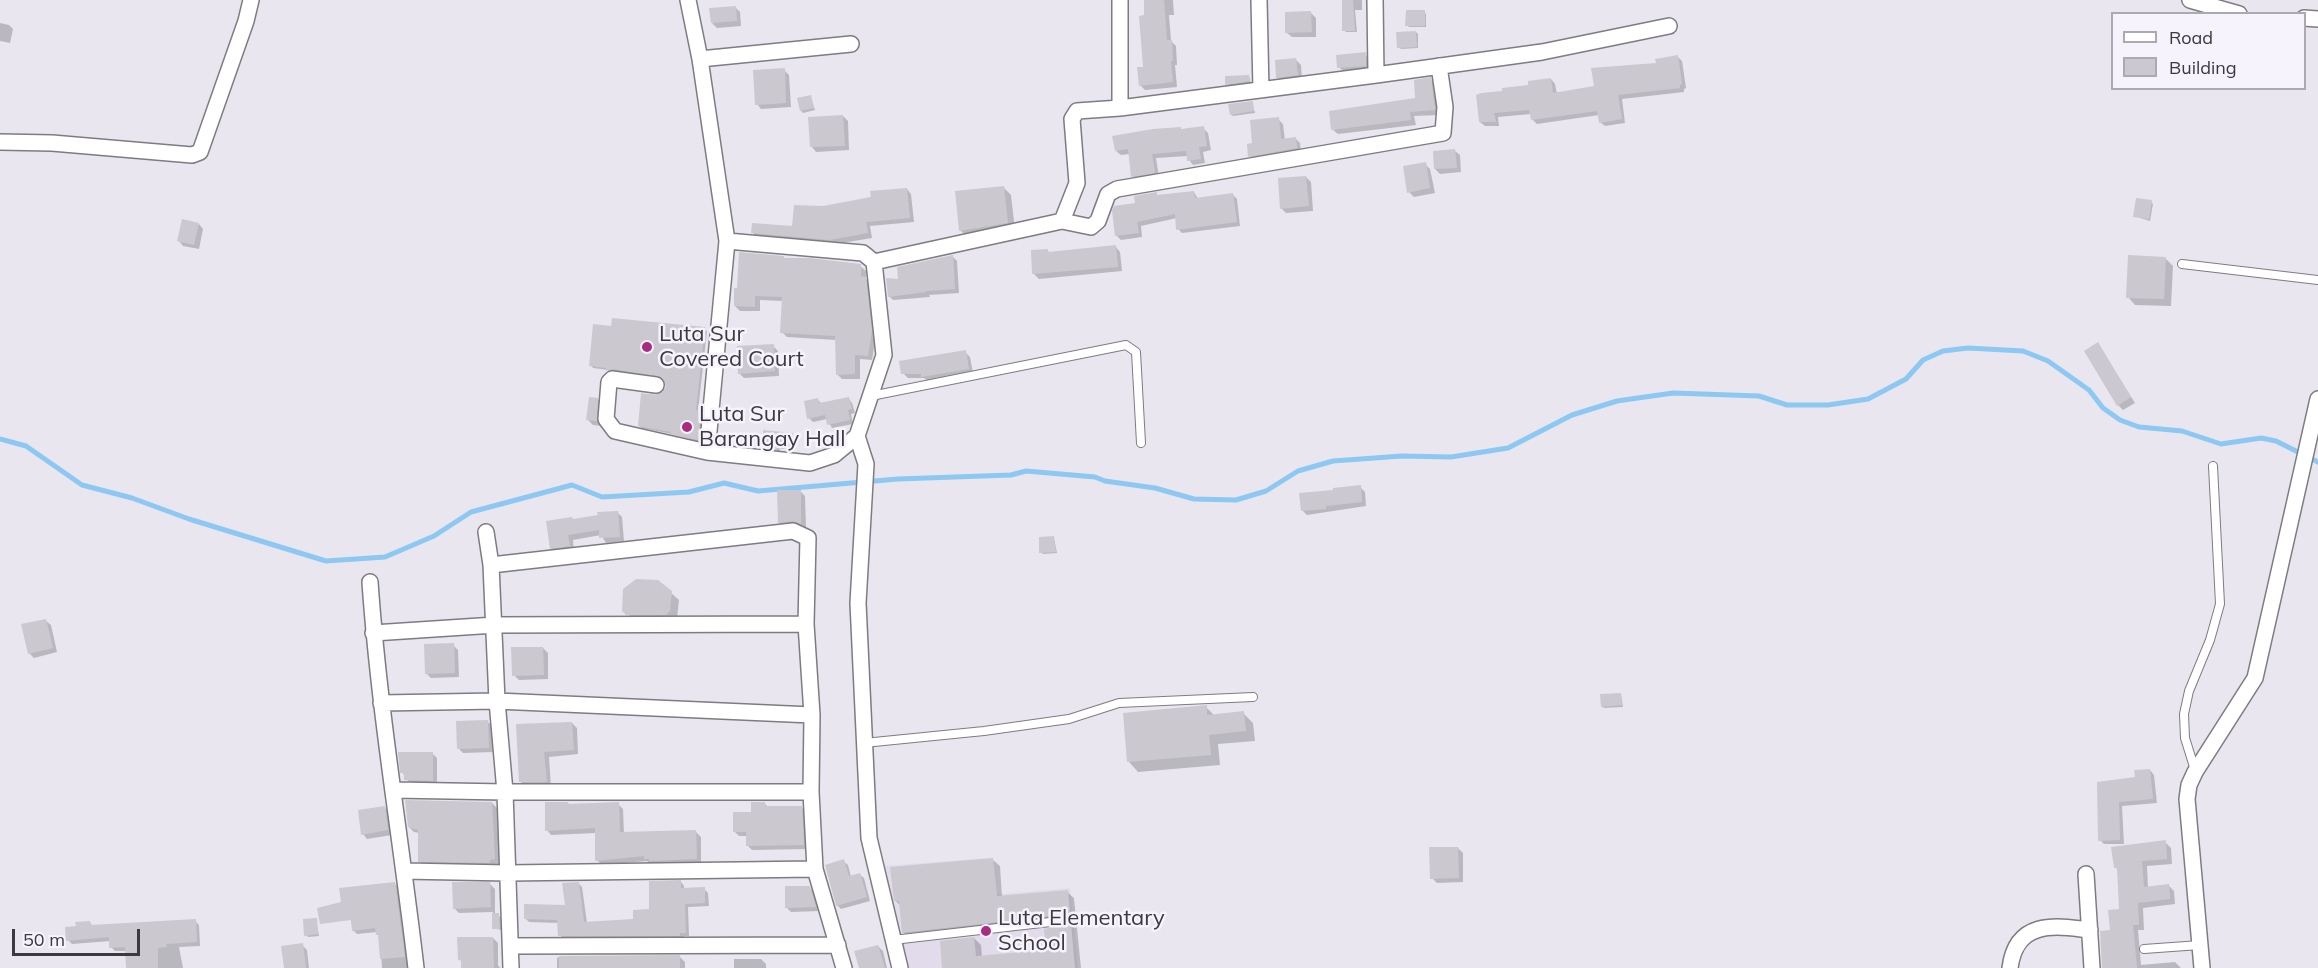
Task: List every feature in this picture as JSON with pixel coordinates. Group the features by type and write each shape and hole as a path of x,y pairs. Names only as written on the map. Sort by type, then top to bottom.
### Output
{"street":[{"path":"0,142 52,143 192,154 200,152 243,32 251,0"},
{"path":"687,0 700,59 727,241 707,452"},
{"path":"1119,0 1120,108"},
{"path":"1259,0 1261,90"},
{"path":"1376,0 1376,75"},
{"path":"2190,0 2231,12"},
{"path":"1062,221 1077,183 1072,119 1077,111 1120,108 1542,52 1635,31 1669,26"},
{"path":"700,59 850,44"},
{"path":"874,262 1062,221 1091,227 1098,221 1108,194 1117,189 1443,132 1445,107 1439,66"},
{"path":"656,385 612,379 609,382 606,419 615,431 707,452 810,463 834,455 857,436 884,355 874,262 863,253 727,241"},
{"path":"2202,968 2187,799 2189,785 2255,678 2318,399"},
{"path":"857,436 866,464 858,603 868,838 900,968"},
{"path":"491,565 793,531 808,538 806,624 812,715 815,869 844,968"},
{"path":"486,532 491,565 497,701 505,792 511,968"},
{"path":"370,582 381,704 416,968"},
{"path":"374,633 495,625 806,624"},
{"path":"381,704 497,701 812,715"},
{"path":"394,790 812,792"},
{"path":"404,871 508,873 815,869"},
{"path":"2086,874 2092,968"},
{"path":"2010,968 2012,954 2019,940 2029,933 2049,927 2090,930"},
{"path":"511,946 838,945"}],"lane":[{"path":"2182,264 2318,280"},
{"path":"871,396 1126,345 1136,352 1141,443"},
{"path":"2195,772 2186,738 2184,714 2189,691 2210,640 2220,604 2213,466"},
{"path":"864,743 984,731 1069,719 1119,703 1253,697"},
{"path":"894,940 1059,921"},
{"path":"2144,949 2200,945"}],"shaded area":[{"name":"Luta Elementary School","path":"988,858 991,895 1070,888 1078,968 906,968 884,866"}],"building":[{"path":"1144,0 1164,0 1167,40 1172,40 1173,82 1139,86 1137,67 1143,67 1139,16 1144,15"},
{"path":"1342,0 1353,0 1355,31 1342,31"},
{"path":"736,6 737,21 711,23 709,8"},
{"path":"1406,10 1425,10 1425,26 1405,26"},
{"path":"1311,11 1312,32 1285,33 1285,12"},
{"path":"1416,31 1417,47 1397,48 1396,32"},
{"path":"1366,52 1366,66 1337,68 1336,55"},
{"path":"1678,55 1682,84 1680,88 1618,95 1622,119 1599,123 1597,111 1531,120 1529,110 1494,113 1496,122 1479,122 1476,95 1481,93 1502,91 1502,88 1528,85 1528,81 1551,78 1553,93 1594,86 1591,68 1656,63 1655,59"},
{"path":"1296,58 1298,75 1276,78 1275,60"},
{"path":"785,68 786,103 755,105 753,70"},
{"path":"1249,75 1250,81 1225,85 1225,76"},
{"path":"1431,77 1435,110 1410,112 1411,120 1331,130 1329,111 1415,98 1414,80"},
{"path":"811,95 814,108 800,111 797,98"},
{"path":"1253,101 1254,111 1230,115 1228,104"},
{"path":"843,115 845,146 810,147 808,117"},
{"path":"1279,117 1281,139 1296,137 1297,148 1248,157 1247,144 1252,143 1250,120"},
{"path":"1204,126 1207,146 1199,147 1201,159 1187,161 1186,151 1152,154 1155,173 1131,177 1128,149 1115,151 1112,136 1153,129"},
{"path":"1455,149 1457,168 1434,169 1433,151"},
{"path":"1426,162 1430,188 1407,193 1403,166"},
{"path":"1306,176 1309,206 1280,209 1278,178"},
{"path":"1004,186 1008,223 959,231 955,191"},
{"path":"907,188 910,218 866,222 868,233 830,240 751,233 752,223 792,226 794,205 823,206 871,197 870,191"},
{"path":"1194,191 1195,198 1233,193 1237,222 1176,230 1175,214 1137,222 1139,233 1115,236 1112,211 1114,206 1135,203 1134,196 1157,192 1157,195"},
{"path":"2136,198 2152,200 2149,219 2133,217"},
{"path":"182,219 199,223 194,245 177,241"},
{"path":"1116,245 1118,267 1032,274 1031,250 1048,249 1048,252"},
{"path":"739,252 861,264 861,276 866,277 872,330 868,356 855,355 855,374 836,375 835,336 780,333 782,297 755,296 755,307 734,306"},
{"path":"953,255 955,289 888,297 886,278 898,279 897,267"},
{"path":"2128,255 2166,257 2164,299 2126,298"},
{"name":"Luta Sur Covered Court","path":"612,318 705,327 696,410 701,410 698,440 638,426 641,393 655,395 663,391 666,386 661,377 613,369 606,371 606,368 589,366 593,324 611,326"},
{"path":"2098,342 2131,397 2117,406 2084,351"},
{"path":"774,344 775,371 738,374 737,346"},
{"path":"966,350 969,369 921,377 921,374 901,374 899,361"},
{"path":"589,397 598,398 597,421 586,420"},
{"path":"849,397 852,409 848,410 850,420 827,425 825,415 807,419 804,401 818,398 819,403"},
{"path":"763,430 793,433 792,446 777,445 777,450 763,448"},
{"path":"1361,485 1362,502 1301,511 1299,493"},
{"path":"777,490 801,490 801,524 793,521 778,523"},
{"path":"618,511 620,537 599,538 599,530 568,535 570,546 550,549 546,521 598,515 597,512"},
{"path":"1054,536 1056,552 1039,553 1039,537"},
{"path":"636,579 658,580 672,591 670,611 666,615 626,615 622,611 623,589"},
{"path":"46,619 53,648 28,654 21,624"},
{"path":"454,643 455,673 425,674 424,644"},
{"path":"511,647 543,647 544,675 512,676"},
{"path":"1621,693 1622,705 1601,707 1600,694"},
{"path":"1207,705 1207,715 1244,711 1246,731 1209,735 1211,755 1127,762 1123,713"},
{"path":"488,720 489,748 457,749 456,721"},
{"path":"572,722 574,750 544,752 547,782 519,782 516,724"},
{"path":"398,752 433,752 433,781 404,780 404,773 400,773"},
{"path":"2150,769 2153,799 2119,802 2120,840 2098,841 2097,782 2135,777 2134,770"},
{"path":"405,800 492,802 495,859 490,860 490,863 418,862 418,830 408,827"},
{"path":"545,802 568,802 568,804 619,802 620,832 696,830 697,859 649,861 649,859 644,859 644,856 595,861 595,828 545,831"},
{"path":"751,802 765,802 765,806 802,806 804,845 746,846 746,832 733,832 733,812 751,812"},
{"path":"385,806 388,830 361,835 358,810"},
{"path":"2166,840 2167,859 2142,861 2144,887 2169,884 2170,899 2138,903 2139,925 2133,925 2137,968 2102,968 2100,931 2110,930 2108,910 2119,909 2117,868 2114,868 2111,847"},
{"path":"1429,847 1458,847 1459,878 1430,879"},
{"name":"Luta Elementary School","path":"993,858 997,896 1068,890 1075,968 942,968 940,941 974,937 976,956 1046,950 1044,929 1063,925 1065,920 1061,915 902,933 899,901 894,901 890,867"},
{"path":"844,859 849,876 860,873 867,897 836,906 825,865"},
{"path":"681,880 681,888 705,887 705,903 685,904 686,933 680,933 680,936 558,936 557,920 524,919 524,904 565,905 562,883 579,882 584,922 633,919 633,910 649,909 649,881"},
{"path":"395,882 405,957 380,959 378,935 376,935 375,928 352,931 351,920 320,924 317,908 341,902 339,888"},
{"path":"452,882 490,882 491,907 453,909"},
{"path":"785,886 810,886 816,907 785,908"},
{"path":"492,913 499,913 500,929 492,929"},
{"path":"317,918 318,934 304,936 303,919"},
{"path":"196,919 197,942 166,944 167,947 158,948 158,968 126,968 125,947 109,948 109,937 66,941 65,927 76,926 75,922 90,921 91,925"},
{"path":"457,937 493,937 494,968 461,968 461,960 458,960"},
{"path":"303,943 306,968 284,968 281,946"},
{"path":"878,945 885,968 859,968 854,951"},
{"path":"680,955 680,968 559,968 559,956"}],"waterway":[{"path":"0,439 26,446 82,485 132,498 189,519 326,561 385,557 434,536 471,512 572,485 602,497 689,492 724,483 758,491 898,479 1011,475 1026,471 1095,477 1105,481 1155,488 1194,499 1236,500 1266,491 1298,471 1333,461 1402,456 1451,457 1508,448 1572,415 1617,401 1673,393 1759,396 1787,405 1828,405 1868,399 1906,379 1923,360 1943,351 1968,348 2023,351 2048,361 2089,390 2103,408 2120,420 2139,427 2182,431 2221,444 2261,438 2276,441 2318,462"}],"place":[{"name":"Luta Sur Covered Court","path":"647,347"},
{"name":"Luta Sur Barangay Hall","path":"687,427"},
{"name":"Luta Elementary School","path":"986,931"}]}
